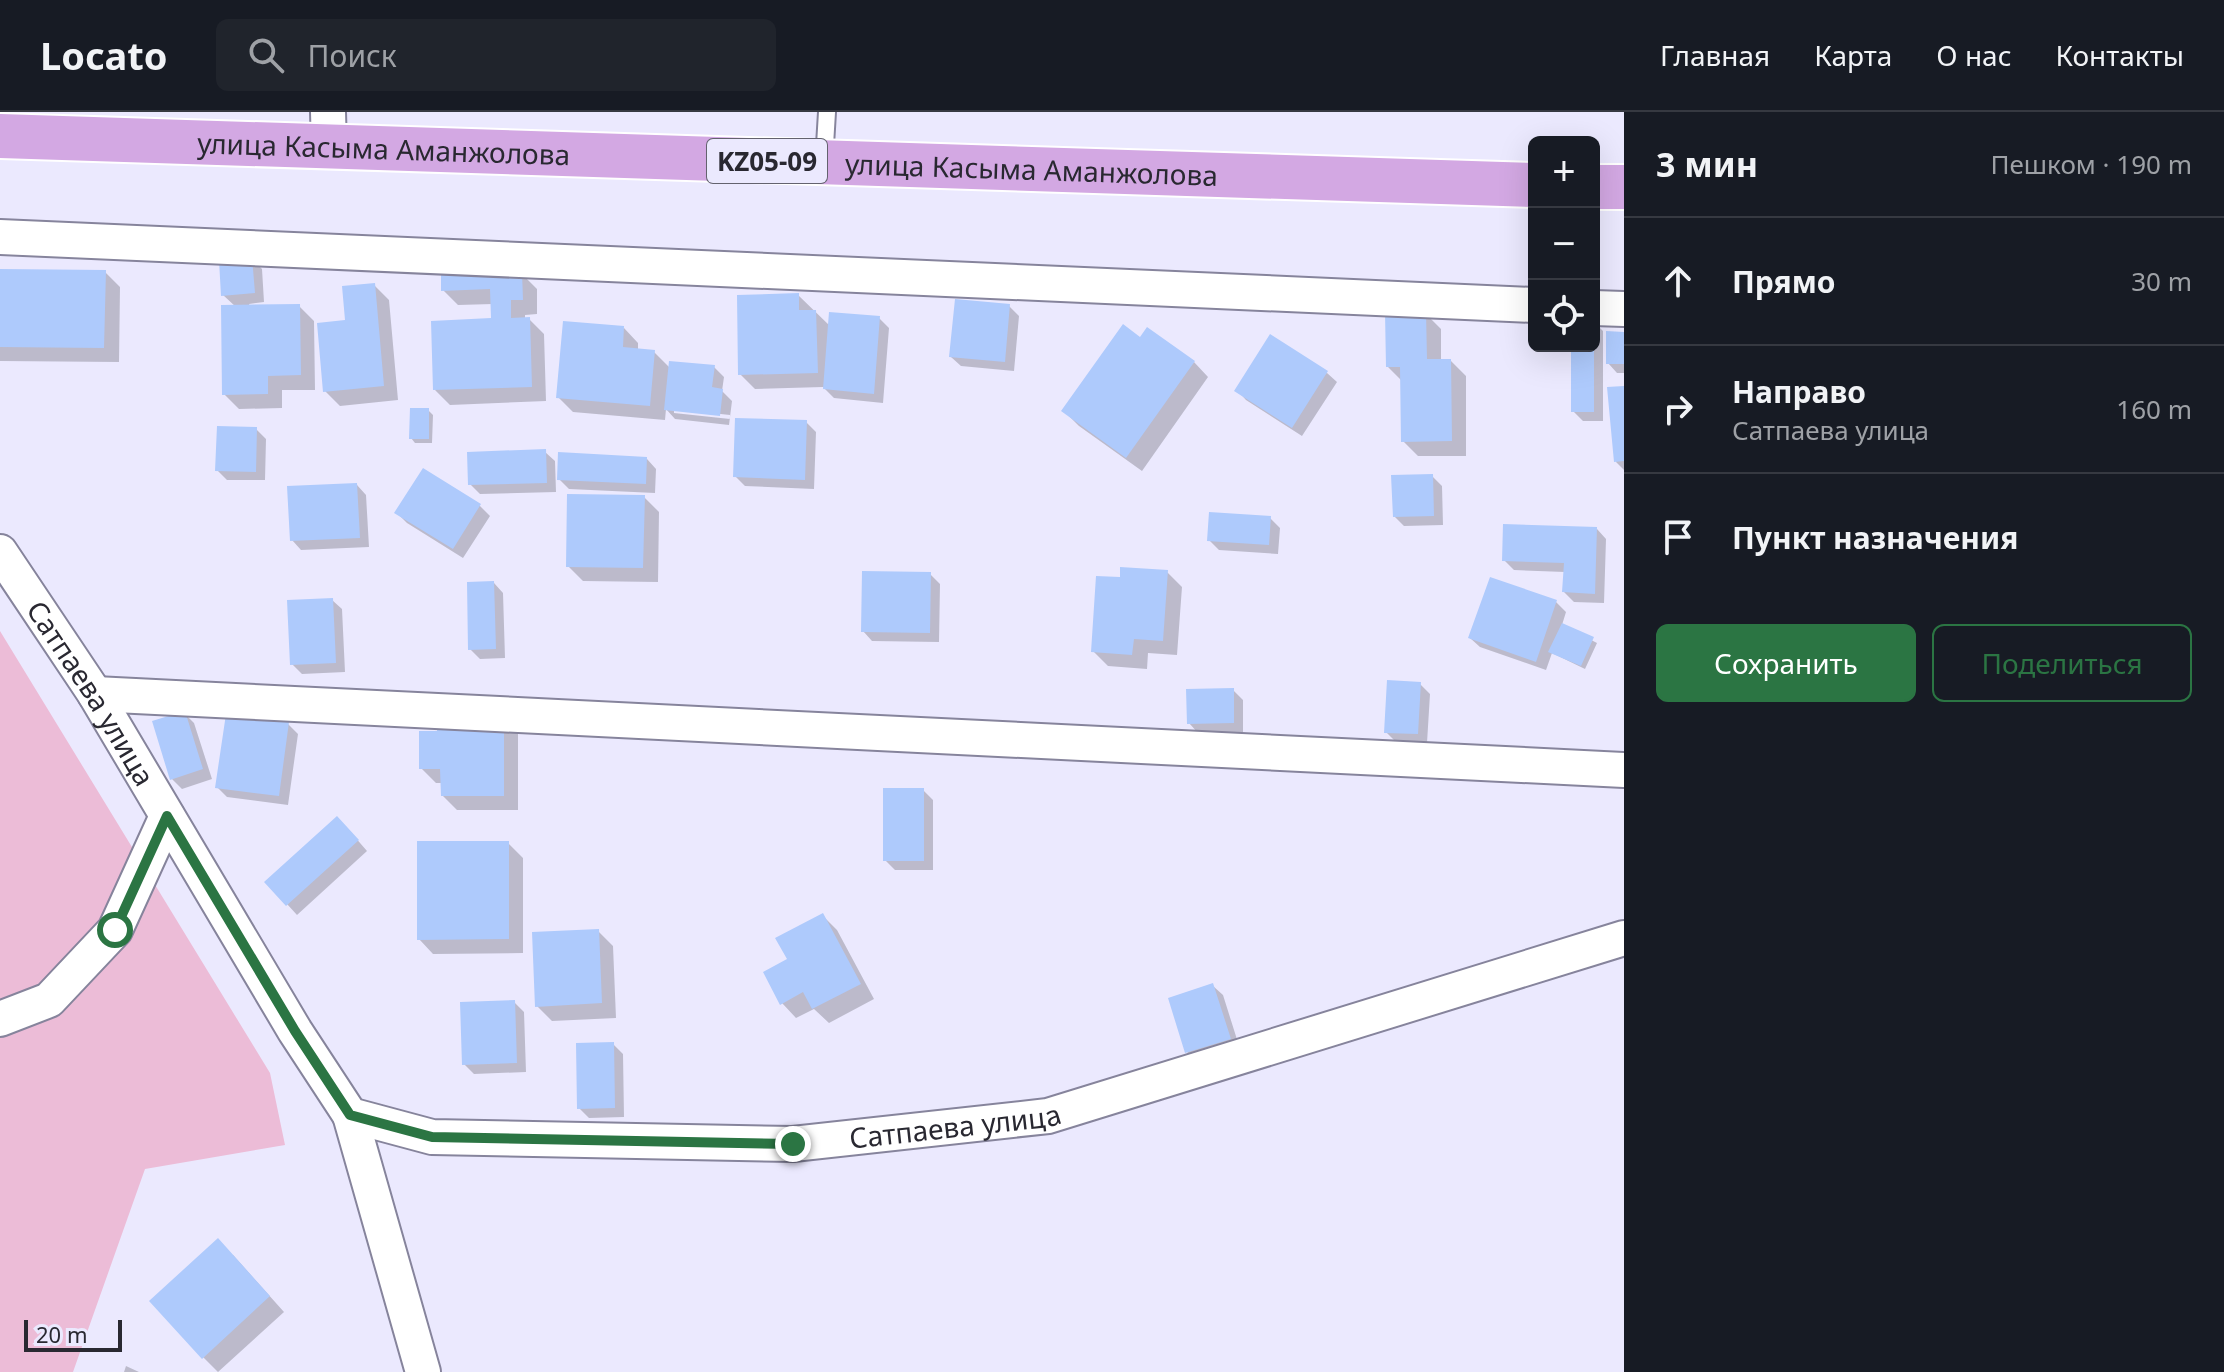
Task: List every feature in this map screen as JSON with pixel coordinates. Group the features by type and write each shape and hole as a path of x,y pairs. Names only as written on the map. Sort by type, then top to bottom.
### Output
{"main road":[{"name":"улица Касыма Аманжолова","path":"0,136 328,130 824,163 1528,185"},
{"path":"1600,187 1624,187"}],"street":[{"path":"0,237 1528,305"},
{"path":"1600,308 1624,309"},
{"name":"Сатпаева улица","path":"0,552 95,694 295,1031 350,1115 432,1137 793,1144 1048,1116 1624,938"},
{"path":"95,694 1624,770"},
{"path":"0,1019 49,1000 115,930 167,816"},
{"path":"350,1115 423,1372"}],"lane":[{"path":"824,163 827,112"}],"shaded area":[{"path":"0,631 270,1073 285,1145 145,1169 73,1372 0,1372"}],"building":[{"path":"252,257 255,293 221,296 219,260"},
{"path":"0,269 106,270 104,348 0,347"},
{"path":"522,272 523,300 511,300 511,318 530,317 532,387 433,390 431,321 491,318 490,289 441,291 441,275"},
{"path":"375,283 384,386 323,392 317,323 345,320 342,286"},
{"path":"799,293 799,310 816,310 818,373 738,375 737,295"},
{"path":"955,299 1010,304 1005,362 949,357"},
{"path":"300,304 301,375 268,376 268,394 222,395 221,305"},
{"path":"829,312 880,316 874,394 823,389"},
{"path":"1385,312 1426,312 1427,359 1451,359 1452,441 1401,442 1400,367 1386,367"},
{"path":"563,321 624,326 623,347 655,350 650,406 556,398"},
{"path":"1123,324 1140,337 1147,327 1195,361 1126,458 1061,411"},
{"path":"1606,331 1624,332 1624,364 1606,364"},
{"path":"1270,334 1328,371 1292,428 1234,391"},
{"path":"1571,352 1594,352 1594,412 1571,412"},
{"path":"669,361 715,365 712,387 723,389 720,416 664,410"},
{"path":"1624,386 1624,461 1614,462 1607,387"},
{"path":"410,408 429,408 429,439 409,439"},
{"path":"735,418 807,420 805,480 733,477"},
{"path":"217,426 257,427 256,472 215,471"},
{"path":"546,449 547,483 468,485 467,452"},
{"path":"558,452 647,457 646,484 557,480"},
{"path":"423,468 481,504 453,549 394,513"},
{"path":"1433,474 1434,516 1393,517 1391,475"},
{"path":"357,483 360,538 290,541 287,486"},
{"path":"567,494 645,495 643,568 566,567"},
{"path":"1209,512 1271,516 1269,545 1207,541"},
{"path":"1503,524 1597,527 1595,594 1562,592 1564,563 1502,561"},
{"path":"1120,567 1168,570 1163,641 1134,639 1132,655 1091,652 1096,576 1120,577"},
{"path":"862,571 931,572 930,633 861,632"},
{"path":"1490,577 1557,600 1536,662 1468,638"},
{"path":"494,581 496,649 468,650 467,582"},
{"path":"333,598 336,663 290,665 287,600"},
{"path":"1562,623 1594,637 1581,666 1548,652"},
{"path":"1387,680 1421,682 1418,734 1384,733"},
{"path":"1234,688 1234,723 1187,724 1186,689"},
{"path":"185,711 203,769 170,780 152,721"},
{"path":"226,714 289,722 279,796 215,788"},
{"path":"437,718 504,718 504,796 441,796 440,769 419,769 419,731 437,731"},
{"path":"883,788 924,788 924,861 883,861"},
{"path":"337,816 359,840 286,906 264,882"},
{"path":"417,841 509,841 509,939 417,940"},
{"path":"823,913 861,984 812,1009 803,992 780,1005 763,972 787,959 775,938"},
{"path":"599,929 602,1003 535,1007 532,932"},
{"path":"1213,983 1231,1039 1185,1053 1168,998"},
{"path":"515,1000 517,1063 462,1065 460,1002"},
{"path":"614,1042 615,1108 577,1109 576,1043"},
{"path":"218,1238 270,1296 202,1359 149,1301"}],"route":[{"path":"115,930 167,816 295,1031 350,1115 432,1137 793,1144"}]}
